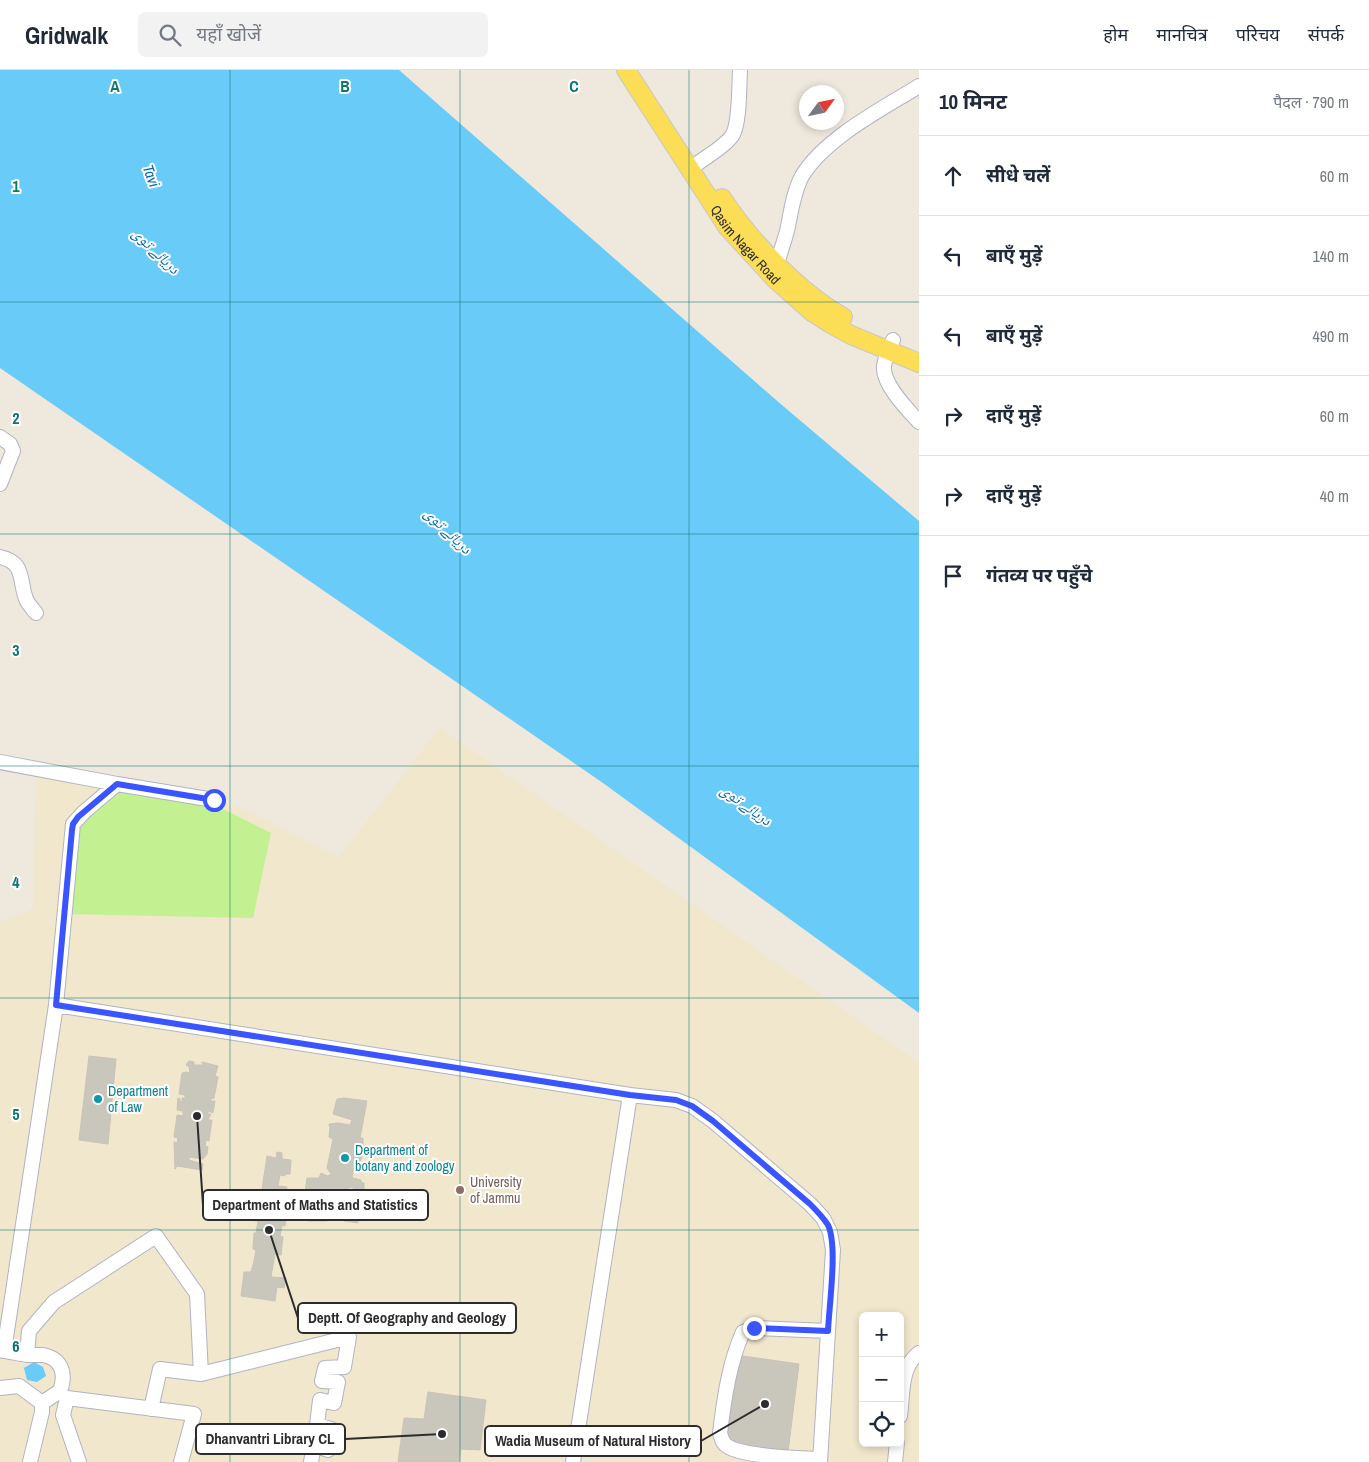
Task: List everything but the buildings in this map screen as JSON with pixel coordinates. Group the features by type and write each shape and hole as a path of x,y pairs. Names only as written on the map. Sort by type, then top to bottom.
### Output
{"main road":[{"name":"Qasim Nagar Road","path":"626,70 711,204 743,246 792,296 812,312 851,335 919,350"},
{"name":"Qasim Nagar Road","path":"638,70 728,209 777,264 796,283 831,310 919,363"}],"street":[{"path":"698,163 727,142 733,134 737,123 740,70"},
{"path":"777,264 787,232 791,206 802,178 810,165 839,138 919,86"},
{"path":"890,345 884,366 884,374 890,386 919,422"},
{"path":"0,437 10,444 13,453 0,484"},
{"path":"0,557 12,561 17,567 27,600 36,613"},
{"path":"0,762 214,800"},
{"path":"42,1403 60,1392 64,1377 62,1366 52,1358 44,1355 26,1355 2,1351 56,1005 73,824 117,784"},
{"path":"56,1005 630,1095 676,1100 692,1106 713,1121 810,1204 823,1218 830,1232 833,1250 828,1331 820,1460 750,1454 726,1446 722,1441 720,1433 730,1375 743,1332 754,1328 828,1331"},
{"path":"573,1462 630,1095"},
{"path":"26,1355 29,1332 54,1302 156,1236 198,1294 201,1374"},
{"path":"151,1410 160,1369 201,1374 349,1337 344,1366 325,1368 322,1381 338,1382 334,1403 320,1400 317,1425 330,1429 328,1450 314,1445 311,1462"},
{"path":"902,1402 907,1368 910,1361 919,1353"},
{"path":"1,1391 20,1386 42,1403"},
{"path":"79,1462 63,1415 67,1398 194,1414 181,1462"},
{"path":"30,1462 42,1412 42,1403"},
{"path":"895,1462 897,1447"}],"shaded area":[{"name":"University of Jammu","path":"440,728 919,1063 919,1462 0,1462 0,922 33,909 36,764 109,774 235,806 339,857"}],"green space":[{"path":"109,783 219,807 271,833 253,918 64,914 68,817"}],"water":[{"path":"0,70 399,70 783,406 919,521 919,1013 603,783 0,368"},
{"path":"34,1362 43,1367 46,1376 37,1382 27,1380 24,1368"}],"place":[{"name":"Department of Law","path":"98,1099"},
{"name":"Department of Maths and Statistics","path":"197,1116"},
{"name":"Department of botany and zoology","path":"345,1158"},
{"name":"University of Jammu","path":"460,1190"},
{"name":"Deptt. Of Geography and Geology","path":"269,1230"},
{"name":"Wadia Museum of Natural History","path":"765,1404"},
{"name":"Dhanvantri Library CL","path":"442,1434"}],"route":[{"path":"214,800 117,784 75,820 72,830 56,1005 630,1095 676,1100 692,1106 713,1121 810,1204 823,1218 830,1232 833,1250 828,1331 754,1328"}],"water label":[{"name":"Tavi","path":"151,176"},
{"name":"دریائے توی","path":"156,251"},
{"name":"دریائے توی","path":"448,531"},
{"name":"دریائے توی","path":"746,805"}]}
